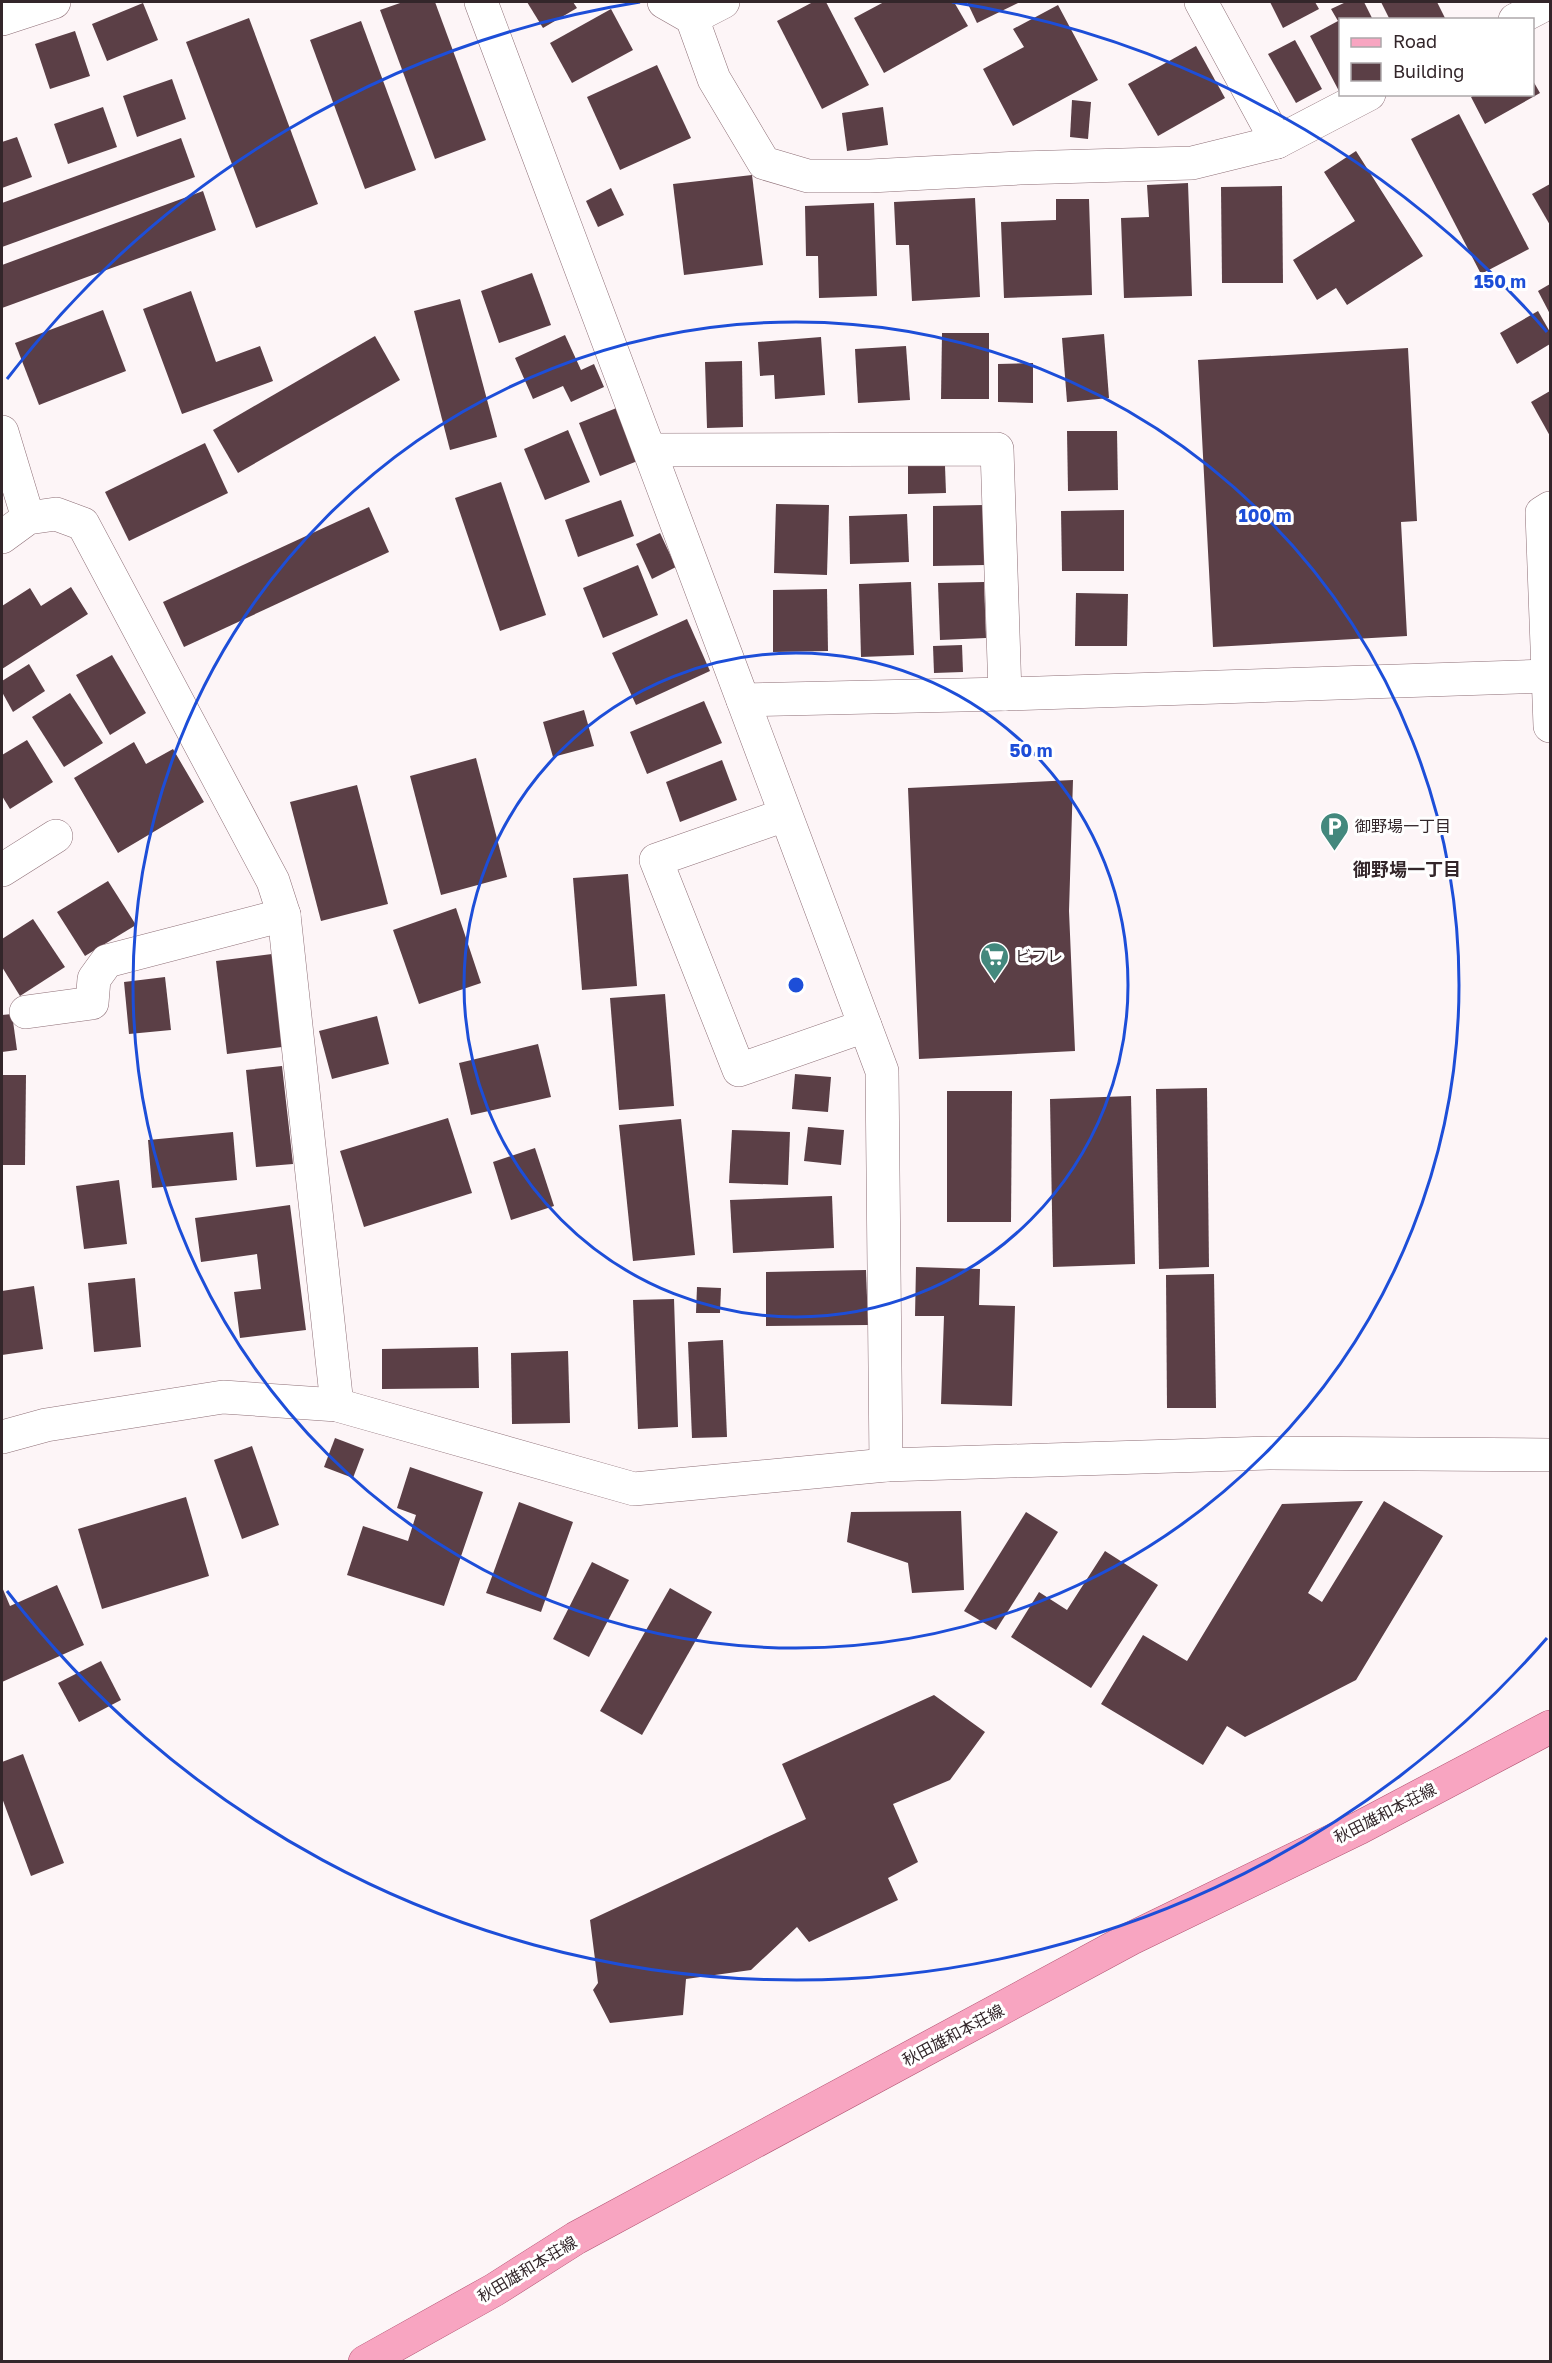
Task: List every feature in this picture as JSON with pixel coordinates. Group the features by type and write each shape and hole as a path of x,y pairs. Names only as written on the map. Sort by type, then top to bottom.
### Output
{"main road":[{"name":"秋田雄和本荘線","path":"365,2361 494,2290 576,2238 1130,1939 1359,1828 1551,1727"}],"street":[{"path":"2,19 54,2"},
{"path":"481,2 882,1071 886,1466"},
{"path":"664,2 692,18 714,79 764,163 808,176 870,176 1020,168 1192,163 1276,142 1365,96"},
{"path":"692,18 723,2"},
{"path":"1201,2 1276,142"},
{"path":"2,432 28,518"},
{"path":"650,450 997,449 1005,694"},
{"path":"1551,508 1542,513 1551,726"},
{"path":"2,537 28,518 56,514 83,524 273,881 284,915 337,1405"},
{"path":"743,700 1005,694 1549,676"},
{"path":"785,815 656,860 739,1070 865,1026"},
{"path":"2,870 56,836"},
{"path":"27,1012 92,1003 94,979 107,961 284,915"},
{"path":"2,1437 46,1425 223,1397 337,1405 634,1489 886,1466 1269,1453 1551,1455"}],"building":[{"path":"403,2 435,2 486,140 435,159 380,10"},
{"path":"527,2 573,2 577,8 543,28"},
{"path":"813,2 826,2 869,85 822,109 777,21"},
{"path":"884,2 954,2 968,26 884,73 854,18"},
{"path":"967,2 1020,2 977,23"},
{"path":"1270,2 1315,2 1319,9 1283,28"},
{"path":"1346,2 1364,2 1372,18 1339,18 1339,91 1310,36 1338,21 1331,9"},
{"path":"1381,2 1437,2 1445,18 1389,18"},
{"path":"143,3 158,40 107,61 92,24"},
{"path":"1058,5 1098,80 1013,126 983,69 1024,47 1013,29"},
{"path":"611,9 633,50 572,83 550,43"},
{"path":"249,18 318,204 256,228 186,42"},
{"path":"361,21 416,170 365,189 310,40"},
{"path":"75,31 90,76 50,89 35,44"},
{"path":"1295,40 1322,89 1296,103 1268,54"},
{"path":"1196,46 1225,98 1158,136 1128,84"},
{"path":"657,65 691,138 620,170 587,97"},
{"path":"172,79 186,119 137,137 123,96"},
{"path":"1534,82 1540,93 1485,124 1471,97 1534,96"},
{"path":"1072,100 1091,102 1088,139 1070,137"},
{"path":"103,107 117,147 68,164 54,124"},
{"path":"883,107 888,145 847,151 842,113"},
{"path":"1459,114 1529,249 1481,274 1411,139"},
{"path":"17,137 32,177 2,188 2,142"},
{"path":"181,138 195,177 2,247 2,203"},
{"path":"1356,151 1423,256 1347,305 1336,288 1317,300 1293,260 1355,221 1324,172"},
{"path":"752,175 763,265 684,275 673,184"},
{"path":"1188,183 1192,296 1124,298 1121,218 1149,217 1147,185"},
{"path":"1550,184 1550,225 1532,194"},
{"path":"1282,186 1283,283 1222,283 1221,187"},
{"path":"611,188 624,215 598,227 586,201"},
{"path":"203,191 216,230 2,308 2,265"},
{"path":"975,198 980,297 912,301 909,245 896,245 894,202"},
{"path":"1056,199 1089,199 1092,295 1004,298 1001,222 1056,220"},
{"path":"874,203 877,296 819,298 818,256 806,256 805,206"},
{"path":"532,273 551,325 499,343 481,291"},
{"path":"1550,284 1550,314 1538,291"},
{"path":"191,291 216,362 260,346 273,381 182,414 143,309"},
{"path":"460,299 497,437 450,450 414,311"},
{"path":"103,310 126,371 39,405 15,343"},
{"path":"1538,311 1550,332 1550,344 1517,364 1500,333"},
{"path":"942,333 989,333 989,399 941,399"},
{"path":"1104,334 1109,398 1067,402 1062,338"},
{"path":"565,335 581,370 594,364 604,387 571,402 563,386 533,399 515,358"},
{"path":"375,336 400,380 238,473 213,430"},
{"path":"821,337 825,395 775,399 774,375 760,376 758,342"},
{"path":"906,346 910,400 858,403 855,349"},
{"path":"1408,348 1417,521 1401,522 1407,636 1213,647 1198,360"},
{"path":"742,361 743,427 707,428 705,362"},
{"path":"1033,363 1033,403 998,402 998,364"},
{"path":"1550,391 1550,436 1531,402"},
{"path":"619,407 640,460 600,476 579,423"},
{"path":"568,430 590,482 545,500 524,449"},
{"path":"1067,431 1117,431 1118,490 1068,491"},
{"path":"205,443 228,493 129,541 105,492"},
{"path":"908,466 945,466 946,493 908,494"},
{"path":"501,482 546,615 500,631 455,498"},
{"path":"621,500 634,536 578,557 565,520"},
{"path":"776,504 829,505 827,575 774,573"},
{"path":"984,505 985,565 933,566 933,506"},
{"path":"369,507 389,552 184,647 163,602"},
{"path":"1124,510 1124,571 1062,571 1061,511"},
{"path":"907,514 909,562 850,564 849,516"},
{"path":"660,533 676,567 652,579 636,544"},
{"path":"638,565 658,615 603,638 583,588"},
{"path":"911,582 914,655 861,657 859,584"},
{"path":"984,582 986,638 940,640 938,583"},
{"path":"71,587 88,614 2,669 2,606 30,588 41,606"},
{"path":"827,589 828,651 773,652 773,590"},
{"path":"1076,593 1128,594 1127,646 1075,646"},
{"path":"687,619 710,671 636,705 612,653"},
{"path":"962,645 963,672 934,673 933,646"},
{"path":"112,655 146,713 110,735 76,675"},
{"path":"29,664 45,691 13,712 2,692 2,681"},
{"path":"70,693 103,743 64,767 32,717"},
{"path":"704,701 722,743 647,774 630,732"},
{"path":"584,710 594,746 553,757 543,722"},
{"path":"27,740 53,782 10,809 2,796 2,755"},
{"path":"134,742 146,764 173,749 204,802 118,853 74,778"},
{"path":"476,758 507,877 441,895 410,776"},
{"path":"722,760 737,800 680,822 666,782"},
{"name":"ビフレ","path":"1073,780 1069,911 1075,1051 919,1059 908,788"},
{"path":"357,785 388,904 321,921 290,802"},
{"path":"628,874 637,986 582,990 573,878"},
{"path":"108,881 136,925 85,956 57,912"},
{"path":"456,908 481,983 419,1004 393,930"},
{"path":"33,919 65,967 20,996 2,967 2,939"},
{"path":"280,953 290,1046 227,1054 216,961"},
{"path":"165,977 171,1030 129,1034 124,982"},
{"path":"665,994 674,1106 619,1110 610,998"},
{"path":"12,1014 17,1050 2,1052 2,1015"},
{"path":"377,1016 389,1064 332,1079 319,1031"},
{"path":"538,1044 551,1097 471,1115 459,1063"},
{"path":"282,1066 293,1164 256,1167 246,1070"},
{"path":"795,1074 831,1077 828,1112 792,1109"},
{"path":"2,1075 26,1075 25,1165 2,1165"},
{"path":"1207,1088 1209,1267 1159,1269 1156,1089"},
{"path":"947,1091 1012,1091 1011,1222 947,1222"},
{"path":"1131,1096 1135,1264 1053,1267 1050,1099"},
{"path":"448,1118 472,1193 364,1227 340,1151"},
{"path":"681,1119 695,1255 633,1261 619,1125"},
{"path":"808,1127 844,1130 841,1165 804,1161"},
{"path":"732,1130 790,1132 788,1185 729,1183"},
{"path":"233,1132 237,1180 152,1188 148,1140"},
{"path":"535,1148 554,1206 511,1220 493,1162"},
{"path":"119,1180 127,1244 84,1249 76,1186"},
{"path":"832,1196 834,1248 733,1253 730,1200"},
{"path":"290,1205 306,1330 240,1338 234,1292 261,1289 257,1254 201,1262 195,1218"},
{"path":"916,1267 980,1269 979,1305 1015,1306 1012,1406 941,1404 944,1316 915,1316"},
{"path":"866,1270 868,1325 766,1326 766,1272"},
{"path":"1214,1274 1216,1408 1167,1408 1166,1275"},
{"path":"135,1278 141,1347 94,1352 88,1283"},
{"path":"34,1286 43,1349 2,1355 2,1291"},
{"path":"697,1287 721,1288 720,1313 696,1313"},
{"path":"674,1299 678,1427 638,1429 633,1300"},
{"path":"723,1340 727,1437 692,1438 688,1342"},
{"path":"478,1347 479,1388 382,1389 382,1349"},
{"path":"568,1351 570,1423 512,1424 511,1353"},
{"path":"335,1438 364,1449 353,1478 324,1467"},
{"path":"252,1446 279,1525 242,1539 214,1460"},
{"path":"410,1467 483,1492 444,1606 347,1575 363,1526 408,1541 416,1515 397,1508"},
{"path":"186,1497 209,1576 102,1609 78,1529"},
{"path":"1363,1501 1308,1593 1322,1602 1384,1501 1443,1536 1356,1680 1245,1737 1227,1726 1203,1765 1101,1704 1143,1635 1187,1661 1282,1504"},
{"path":"519,1502 573,1522 541,1612 486,1593"},
{"path":"961,1511 964,1590 912,1593 908,1563 847,1542 851,1512"},
{"path":"1026,1512 1058,1532 996,1630 964,1611"},
{"path":"1105,1551 1158,1585 1091,1688 1011,1637 1039,1592 1067,1610"},
{"path":"592,1562 629,1580 589,1657 553,1639"},
{"path":"57,1585 84,1645 2,1682 2,1587 10,1606"},
{"path":"670,1588 712,1612 642,1735 600,1711"},
{"path":"101,1661 121,1700 79,1722 58,1683"},
{"path":"934,1695 985,1732 950,1780 893,1804 918,1862 888,1878 898,1900 809,1942 797,1927 751,1970 686,1979 683,2015 610,2023 593,1990 598,1983 590,1920 806,1819 782,1764"},
{"path":"23,1754 64,1863 31,1876 2,1798 2,1762"}],"place":[{"name":"御野場一丁目","path":"1334,852"},
{"name":"ビフレ","path":"994,982"}],"district":[{"name":"御野場一丁目","path":"1407,869"}]}
